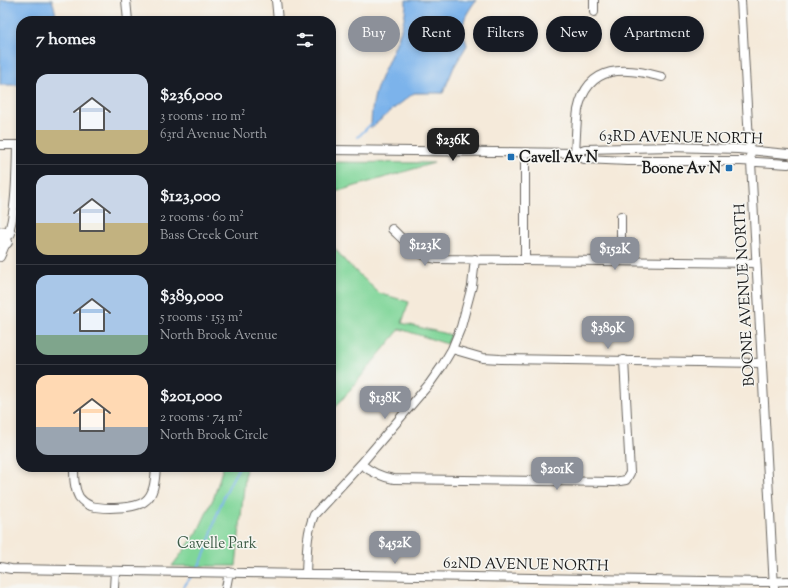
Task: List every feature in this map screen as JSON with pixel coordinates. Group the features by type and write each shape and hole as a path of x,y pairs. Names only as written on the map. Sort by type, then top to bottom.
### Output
{"street":[{"path":"126,0 128,16"},
{"path":"276,0 278,16"},
{"path":"594,0 594,12"},
{"name":"BOONE AVENUE NORTH","path":"741,0 774,585"},
{"path":"575,153 577,120 580,104 586,88 594,80 615,70 641,72 662,77"},
{"path":"0,145 16,145"},
{"name":"63RD AVENUE NORTH","path":"336,150 575,153 585,149 636,148 749,149 788,154"},
{"path":"525,152 525,260"},
{"name":"63RD AVENUE NORTH","path":"575,153 584,159 788,164"},
{"path":"0,257 4,238 14,211 16,185"},
{"path":"621,216 621,261"},
{"path":"392,229 422,256 437,259 756,263"},
{"path":"306,574 308,535 310,524 314,515 362,464 430,383 452,349 472,286 475,259"},
{"path":"452,349 483,358 500,359 762,363"},
{"path":"362,464 376,475 394,479 614,482 626,480 630,473 624,360"},
{"path":"74,472 76,491 85,503 92,506 129,508 138,506 146,501 151,495 155,472"},
{"name":"62ND AVENUE NORTH","path":"0,567 11,569 229,572 774,585 788,581"},
{"path":"114,588 115,571"},
{"path":"226,588 229,572"}],"green space":[{"path":"336,162 434,163 336,192"},
{"path":"336,250 345,261 379,293 409,302 402,323 451,335 447,344 400,329 336,407"},
{"name":"Cavelle Park","path":"222,472 245,472 236,566 172,566 197,533 214,497"}],"water":[{"path":"0,0 52,0 57,16 16,16 16,85 0,85"},
{"path":"406,0 476,0 465,19 465,16 408,16 408,52 463,52 454,67 443,93 414,93 371,128 372,111 379,82 392,52 400,52 400,33 405,13"},
{"path":"465,36 467,45 465,48"}],"waterway":[{"path":"358,137 371,124"},
{"path":"197,569 206,551 215,520 223,500 236,472"},
{"path":"183,588 193,574"}],"place":[{"name":"Cavell Av N","path":"511,157"},
{"name":"Boone Av N","path":"729,168"}]}
